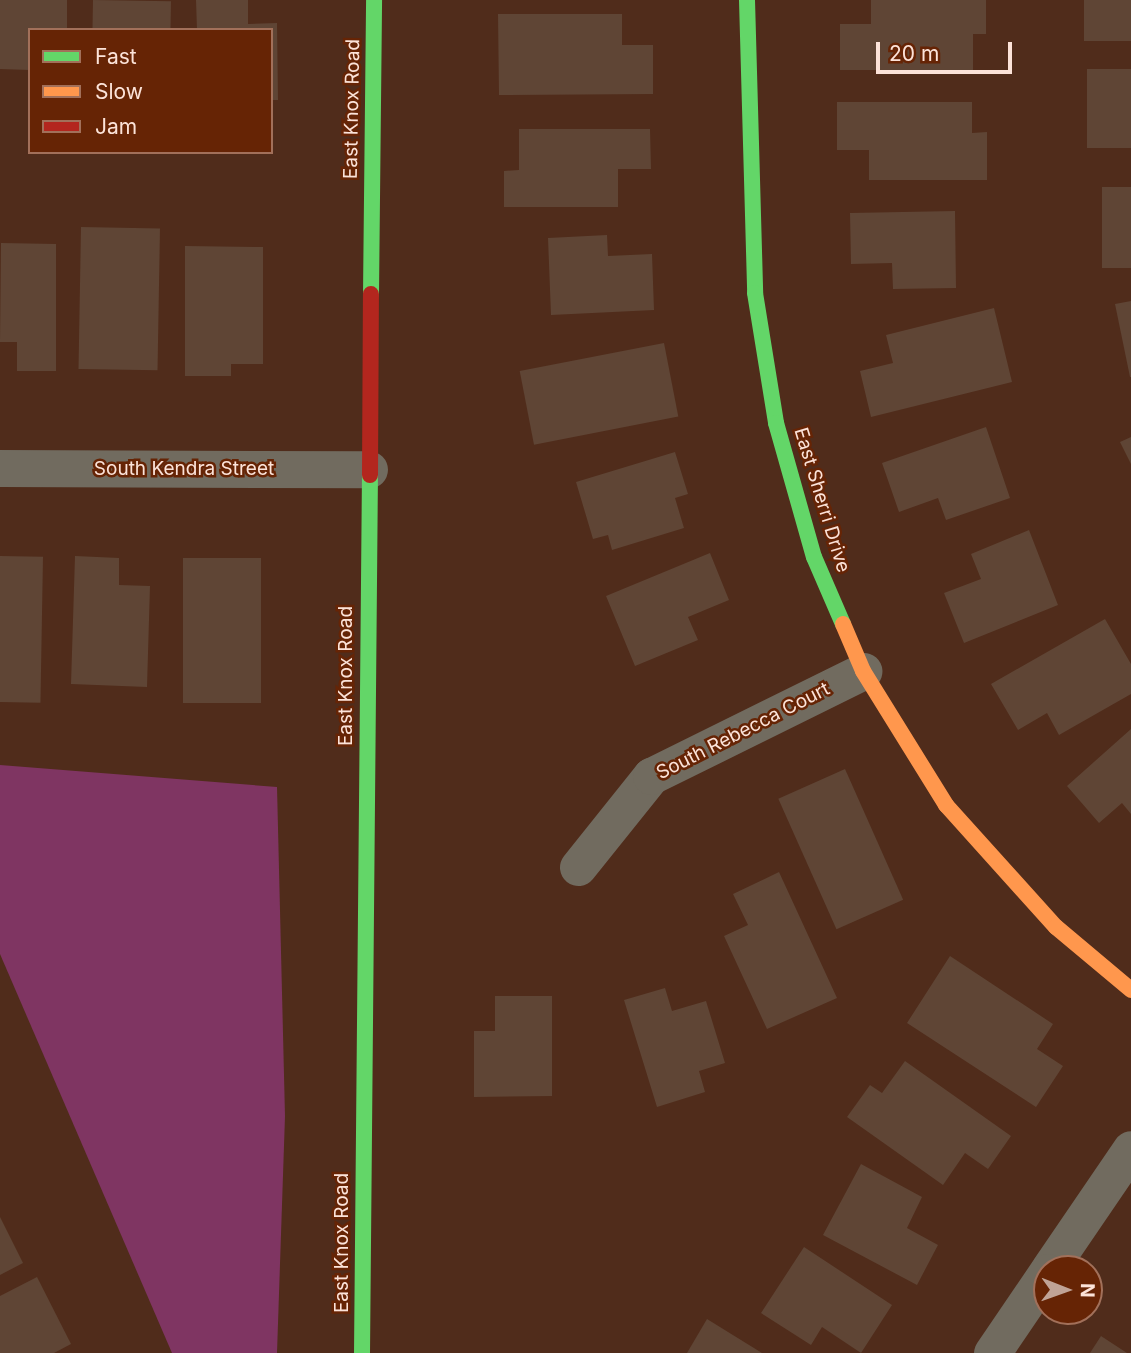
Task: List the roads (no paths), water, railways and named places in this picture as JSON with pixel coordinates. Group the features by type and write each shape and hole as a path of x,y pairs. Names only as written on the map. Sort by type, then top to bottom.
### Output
{"street":[{"name":"East Knox Road","path":"362,1353 374,0"},
{"name":"East Sherri Drive","path":"747,0 755,293 776,423 814,557 863,671 946,805 1056,927 1131,990"},
{"name":"South Kendra Street","path":"0,468 369,469"},
{"name":"South Rebecca Court","path":"578,867 651,776 863,671"},
{"path":"1059,1255 1131,1149"},
{"path":"992,1353 1033,1293"}]}
